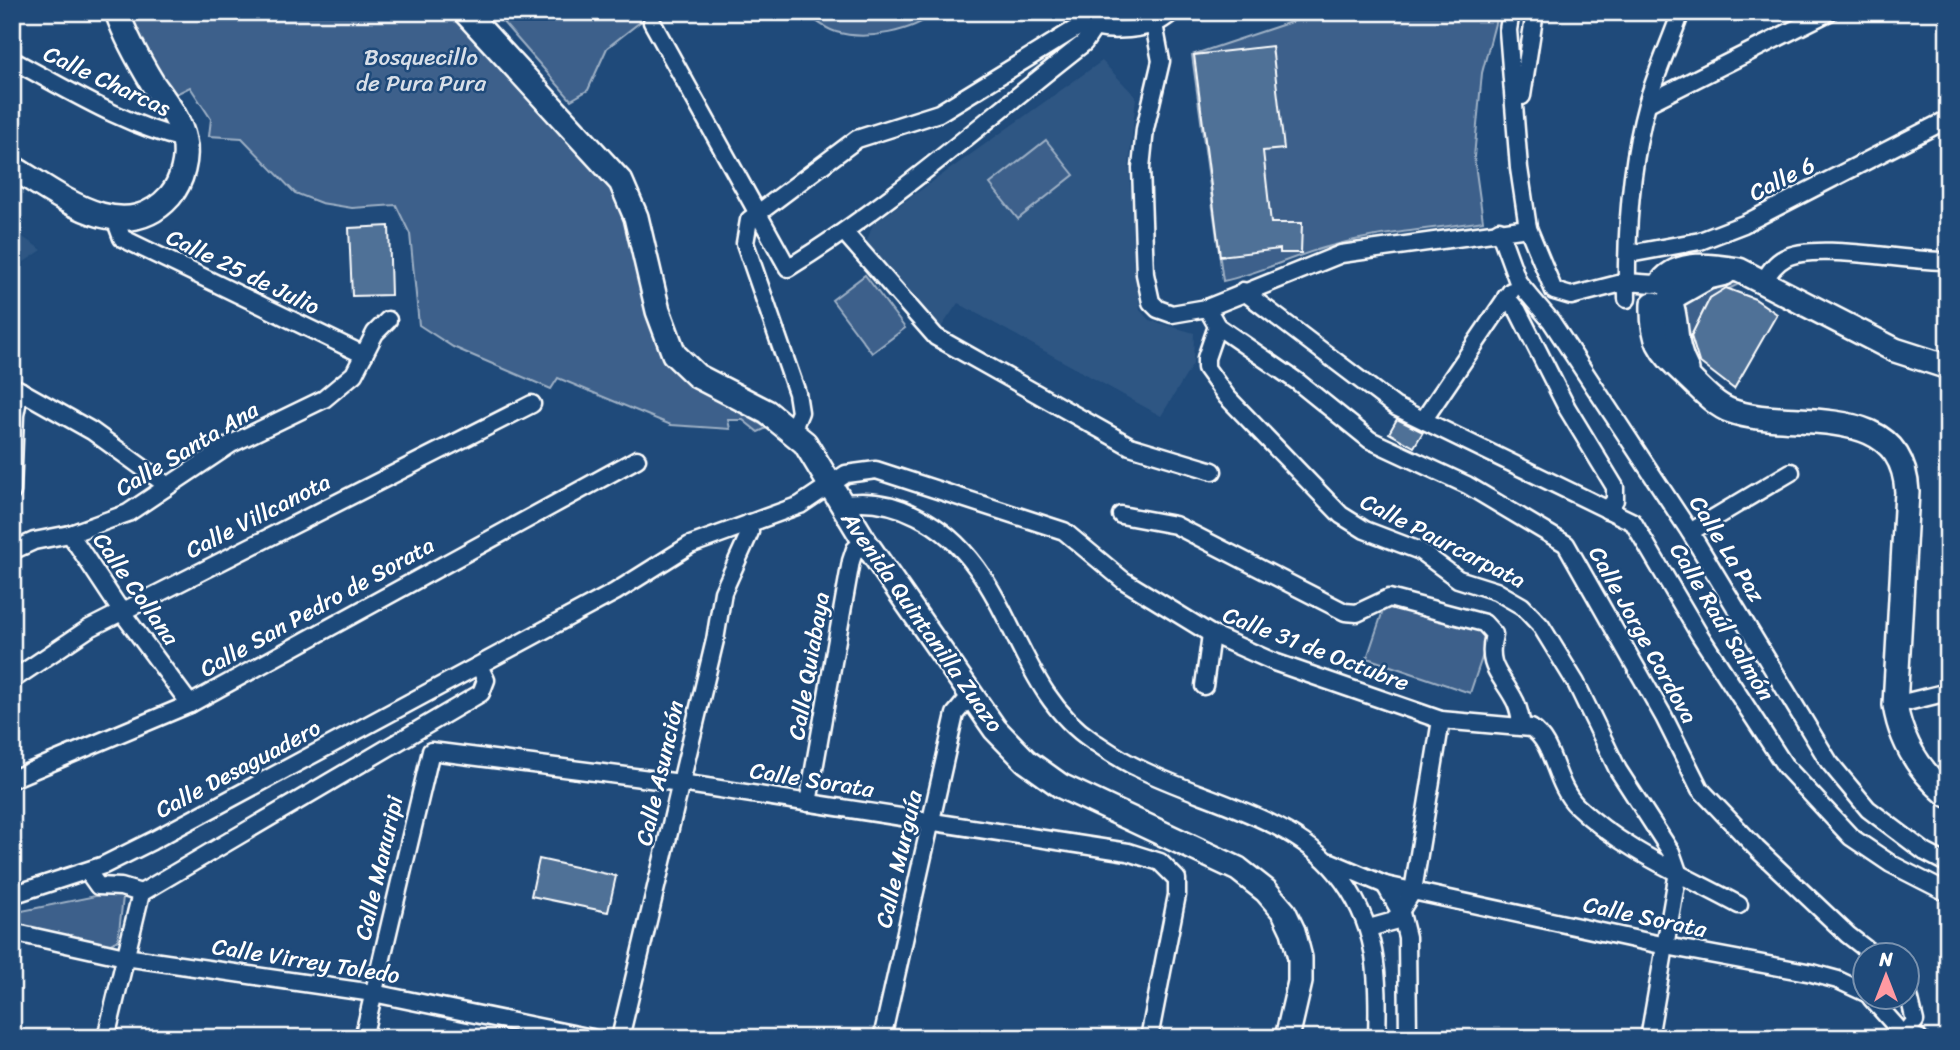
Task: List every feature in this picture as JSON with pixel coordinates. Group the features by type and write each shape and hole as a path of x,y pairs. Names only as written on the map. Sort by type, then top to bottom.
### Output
{"street":[{"path":"12,167 78,207 95,215 115,219 139,216 160,205 173,192 182,172 184,139 179,123 142,66 117,12"},
{"name":"Avenida Quintanilla Zuazo","path":"465,12 621,182 642,237 666,339 679,360 697,376 767,412 805,443 865,542 995,729 1026,761 1061,786 1224,862 1266,891 1288,921 1300,958 1300,982 1287,1038"},
{"path":"792,431 800,412 797,393 746,243 750,220 857,139 939,113 1087,21 1154,24 1173,12"},
{"path":"1511,12 1508,30 1519,168 1528,228 1554,291 1571,296 1627,285 1660,295 1708,277 1739,270 1895,350 1948,367"},
{"path":"1517,126 1535,12"},
{"path":"1627,285 1631,192 1648,103 1681,12"},
{"path":"1648,103 1829,12"},
{"path":"652,22 788,268 845,233 1084,43 1087,21"},
{"path":"1154,24 1161,61 1145,130 1141,168 1145,274 1151,302 1158,309 1171,314 1207,308 1341,254 1528,228"},
{"name":"Calle Charcas","path":"12,61 160,134 184,139"},
{"name":"Calle 6","path":"1629,254 1700,242 1744,224 1948,120"},
{"name":"Calle 25 de Julio","path":"115,219 122,237 364,355"},
{"name":"Calle La Paz","path":"1499,230 1518,282 1551,321 1690,533 1829,762 1868,809 1925,852 1948,864"},
{"path":"845,233 936,337 1130,446 1213,471"},
{"path":"1763,282 1773,267 1787,256 1836,251 1948,261"},
{"path":"1424,419 1518,282"},
{"name":"Calle Raúl Salmón","path":"1243,292 1396,407 1633,522 1736,692 1785,766 1812,798 1852,837 1891,864 1948,893"},
{"path":"1660,295 1652,326 1661,351 1727,410 1757,417 1849,425 1867,431 1899,458 1906,473 1907,492 1895,705 1898,722 1910,750 1920,766 1948,795"},
{"path":"1506,298 1518,310 1567,408 1615,487 1615,500 1607,510"},
{"path":"1207,308 1217,326"},
{"name":"Calle Santa Ana","path":"12,551 34,541 70,534 128,513 231,444 342,387 354,374 375,333 388,320"},
{"name":"Calle Paurcarpata","path":"1217,326 1206,358 1206,368 1227,397 1341,515 1365,530 1420,551 1458,579 1505,596 1522,606 1541,626 1576,682 1618,770 1671,852 1678,872"},
{"name":"Calle Jorge Cordova","path":"1217,326 1298,382 1370,440 1467,485 1566,544 1664,717 1700,789 1757,849 1857,942"},
{"path":"12,492 16,388 83,425 168,486"},
{"name":"Calle Villcanota","path":"12,680 62,643 121,611 532,404"},
{"name":"Calle San Pedro de Sorata","path":"12,779 190,704 637,459"},
{"name":"Calle 31 de Octubre","path":"835,495 846,474 876,470 1064,531 1123,580 1211,634 1274,662 1441,720 1522,726"},
{"path":"1690,533 1791,472"},
{"path":"835,495 853,502 890,505 937,526 957,544 992,588 1018,645 1052,698 1090,739 1137,768 1273,827 1310,846 1323,857 1338,874 1369,928 1378,974 1377,1038"},
{"name":"Calle Desaguadero","path":"12,895 88,872 152,841 615,592 690,545 835,495"},
{"path":"1121,515 1175,525 1345,612 1357,614 1389,598 1484,623 1492,628 1494,634 1490,652 1493,666 1516,702 1522,726 1531,728 1542,737 1558,780 1575,804 1613,835 1653,861 1739,905"},
{"name":"Calle Asunción","path":"620,1038 723,592 750,532 749,523"},
{"name":"Calle Collana","path":"70,534 121,611 190,704"},
{"name":"Calle Quiabaya","path":"808,803 851,561 855,549 865,542"},
{"path":"1204,686 1211,634"},
{"path":"106,1038 141,893 481,693 486,680 478,666"},
{"path":"1895,705 1948,692"},
{"name":"Calle Murguía","path":"882,1038 955,713 970,696"},
{"path":"1369,928 1394,921 1413,891 1441,720"},
{"name":"Calle Sorata","path":"431,751 681,783 931,821 1128,852 1160,862 1177,879 1177,895 1149,1038"},
{"name":"Calle Manuripi","path":"363,1038 431,751"},
{"name":"Calle Sorata","path":"1323,857 1385,885 1667,946 1812,972 1852,986"},
{"path":"88,872 99,886 121,887 141,893"},
{"path":"1649,1038 1678,872"},
{"path":"1359,907 1366,896 1385,885 1401,913 1406,937 1408,1038"},
{"name":"Calle Virrey Toledo","path":"12,932 125,957 373,993 592,1038"},
{"path":"12,944 40,944 43,938"},
{"path":"1885,1012 1908,1036 1915,1021 1913,1012"}],"shaded area":[{"path":"1102,61 1136,97 1129,166 1140,310 1149,320 1194,333 1193,364 1161,416 958,303 940,329 866,243 873,224"},
{"path":"12,230 42,250 12,270"}],"green space":[{"name":"Bosquecillo de Pura Pura","path":"130,12 480,12 613,190 637,258 663,357 682,379 767,428 758,432 743,420 728,420 730,429 671,425 558,378 551,389 453,347 419,325 410,234 396,205 352,208 321,203 295,193 242,138 209,136 211,119 190,87 172,96 143,45"},
{"path":"494,12 653,12 607,48 588,90 571,100"},
{"path":"803,12 936,12 915,25 889,33 848,35 832,31"},
{"path":"1321,12 1498,12 1482,73 1474,157 1483,221 1353,241 1223,281 1192,55"},
{"path":"1046,140 1074,175 1018,219 990,184"},
{"path":"865,275 905,328 872,353 832,300"},
{"path":"1719,277 1739,284 1710,298 1685,348 1681,297"},
{"path":"1387,599 1490,634 1470,693 1367,658"},
{"path":"115,892 123,897 118,940 107,946 12,923 12,913"}],"building":[{"path":"1272,46 1284,149 1263,151 1271,223 1302,223 1301,253 1280,253 1280,249 1220,256 1194,55"},
{"path":"389,226 391,295 352,296 349,228"},
{"path":"1726,288 1755,299 1777,314 1734,389 1699,362 1691,336 1710,298"},
{"path":"1397,419 1423,432 1414,447 1389,433"},
{"path":"539,859 616,876 608,912 531,896"}]}
